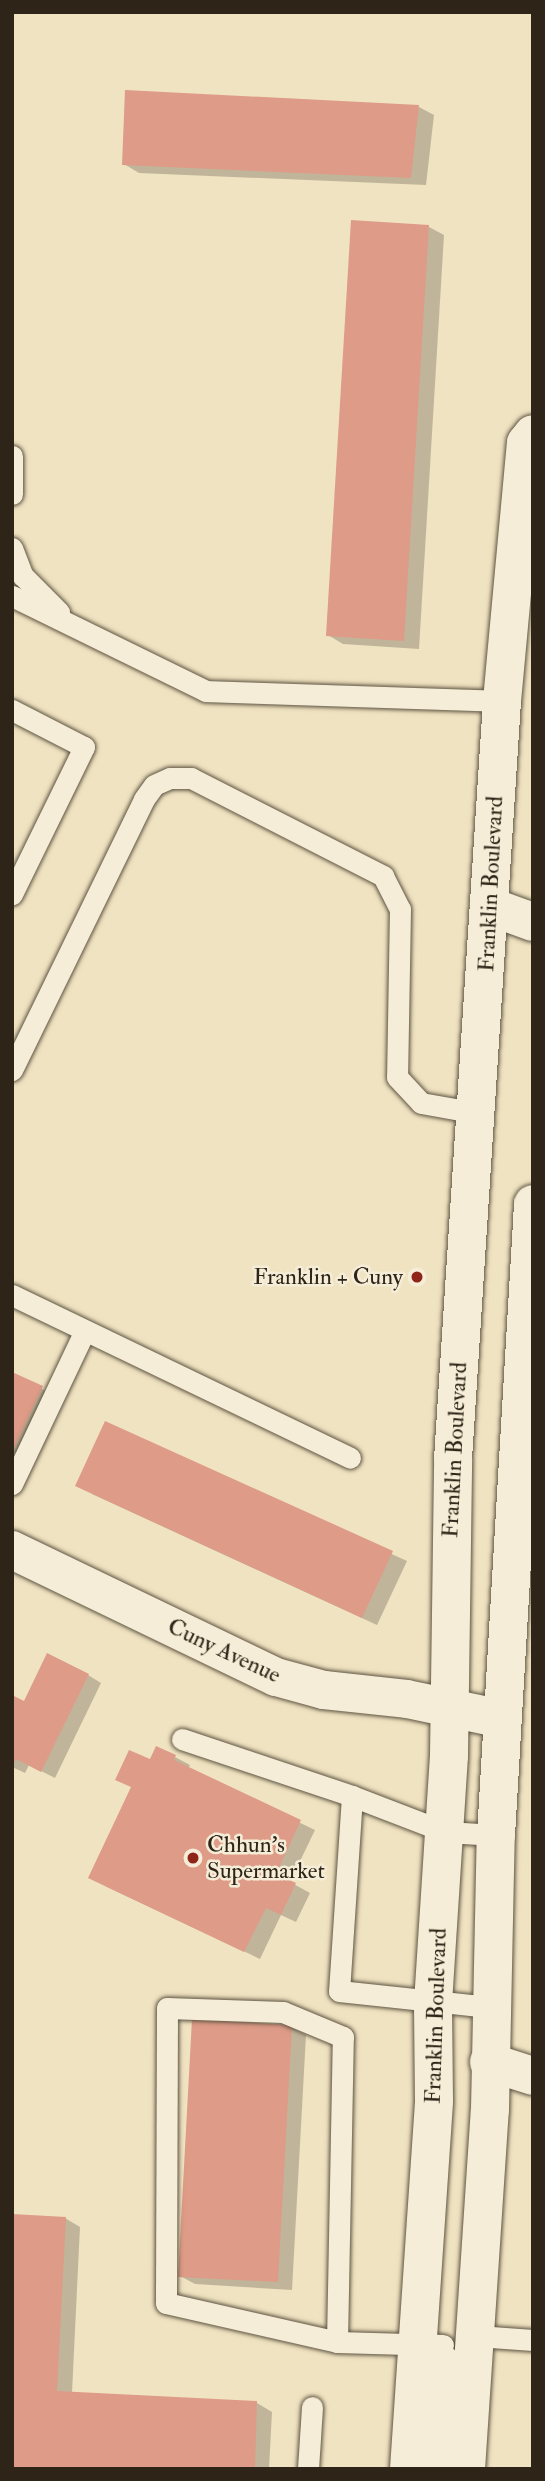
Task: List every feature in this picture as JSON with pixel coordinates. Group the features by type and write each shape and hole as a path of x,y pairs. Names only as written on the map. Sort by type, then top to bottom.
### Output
{"main road":[{"name":"Franklin Boulevard","path":"446,2342 424,2254 434,2101 433,2003 446,1832 453,1459 478,1114 502,701 526,443 533,434"},
{"path":"489,906 533,922"},
{"name":"Franklin Boulevard","path":"409,2469 446,2342 489,2062 496,1835 503,1719 524,1553 533,1204"},
{"name":"Cuny Avenue","path":"12,1550 276,1677 324,1690 450,1707 503,1719"},
{"path":"489,2062 533,2076"},
{"path":"446,2342 465,2468"}],"lane":[{"path":"12,456 12,494"},
{"path":"12,548 23,576 75,628"},
{"path":"12,596 206,691 502,701"},
{"path":"12,710 84,747 12,894"},
{"path":"12,1070 144,799 154,785 170,778 191,778 383,876 400,909 397,1077 421,1103 478,1114"},
{"path":"12,1295 349,1458"},
{"path":"12,1485 85,1330"},
{"path":"182,1739 352,1796 446,1832 496,1835"},
{"path":"352,1796 340,1991 489,2007"},
{"path":"337,2342 343,2037 283,2012 167,2008 166,2302 337,2342 533,2340"},
{"path":"308,2469 312,2407"}],"building":[{"path":"125,90 419,105 411,178 122,165"},
{"path":"351,220 429,225 404,641 326,636"},
{"path":"12,1372 43,1386 12,1452"},
{"path":"105,1421 393,1551 362,1618 75,1486"},
{"path":"47,1653 89,1674 41,1772 16,1759 12,1766 12,1695 24,1701"},
{"path":"156,1746 176,1755 174,1760 301,1820 276,1874 296,1883 281,1915 266,1908 244,1952 88,1878 131,1787 115,1780 129,1750 150,1759"},
{"path":"192,2019 292,2025 278,2282 178,2277"},
{"path":"12,2214 66,2217 57,2391 257,2401 255,2469 12,2469"}],"place":[{"name":"Franklin + Cuny","path":"417,1277"},
{"name":"Chhun's Supermarket","path":"193,1858"}]}
